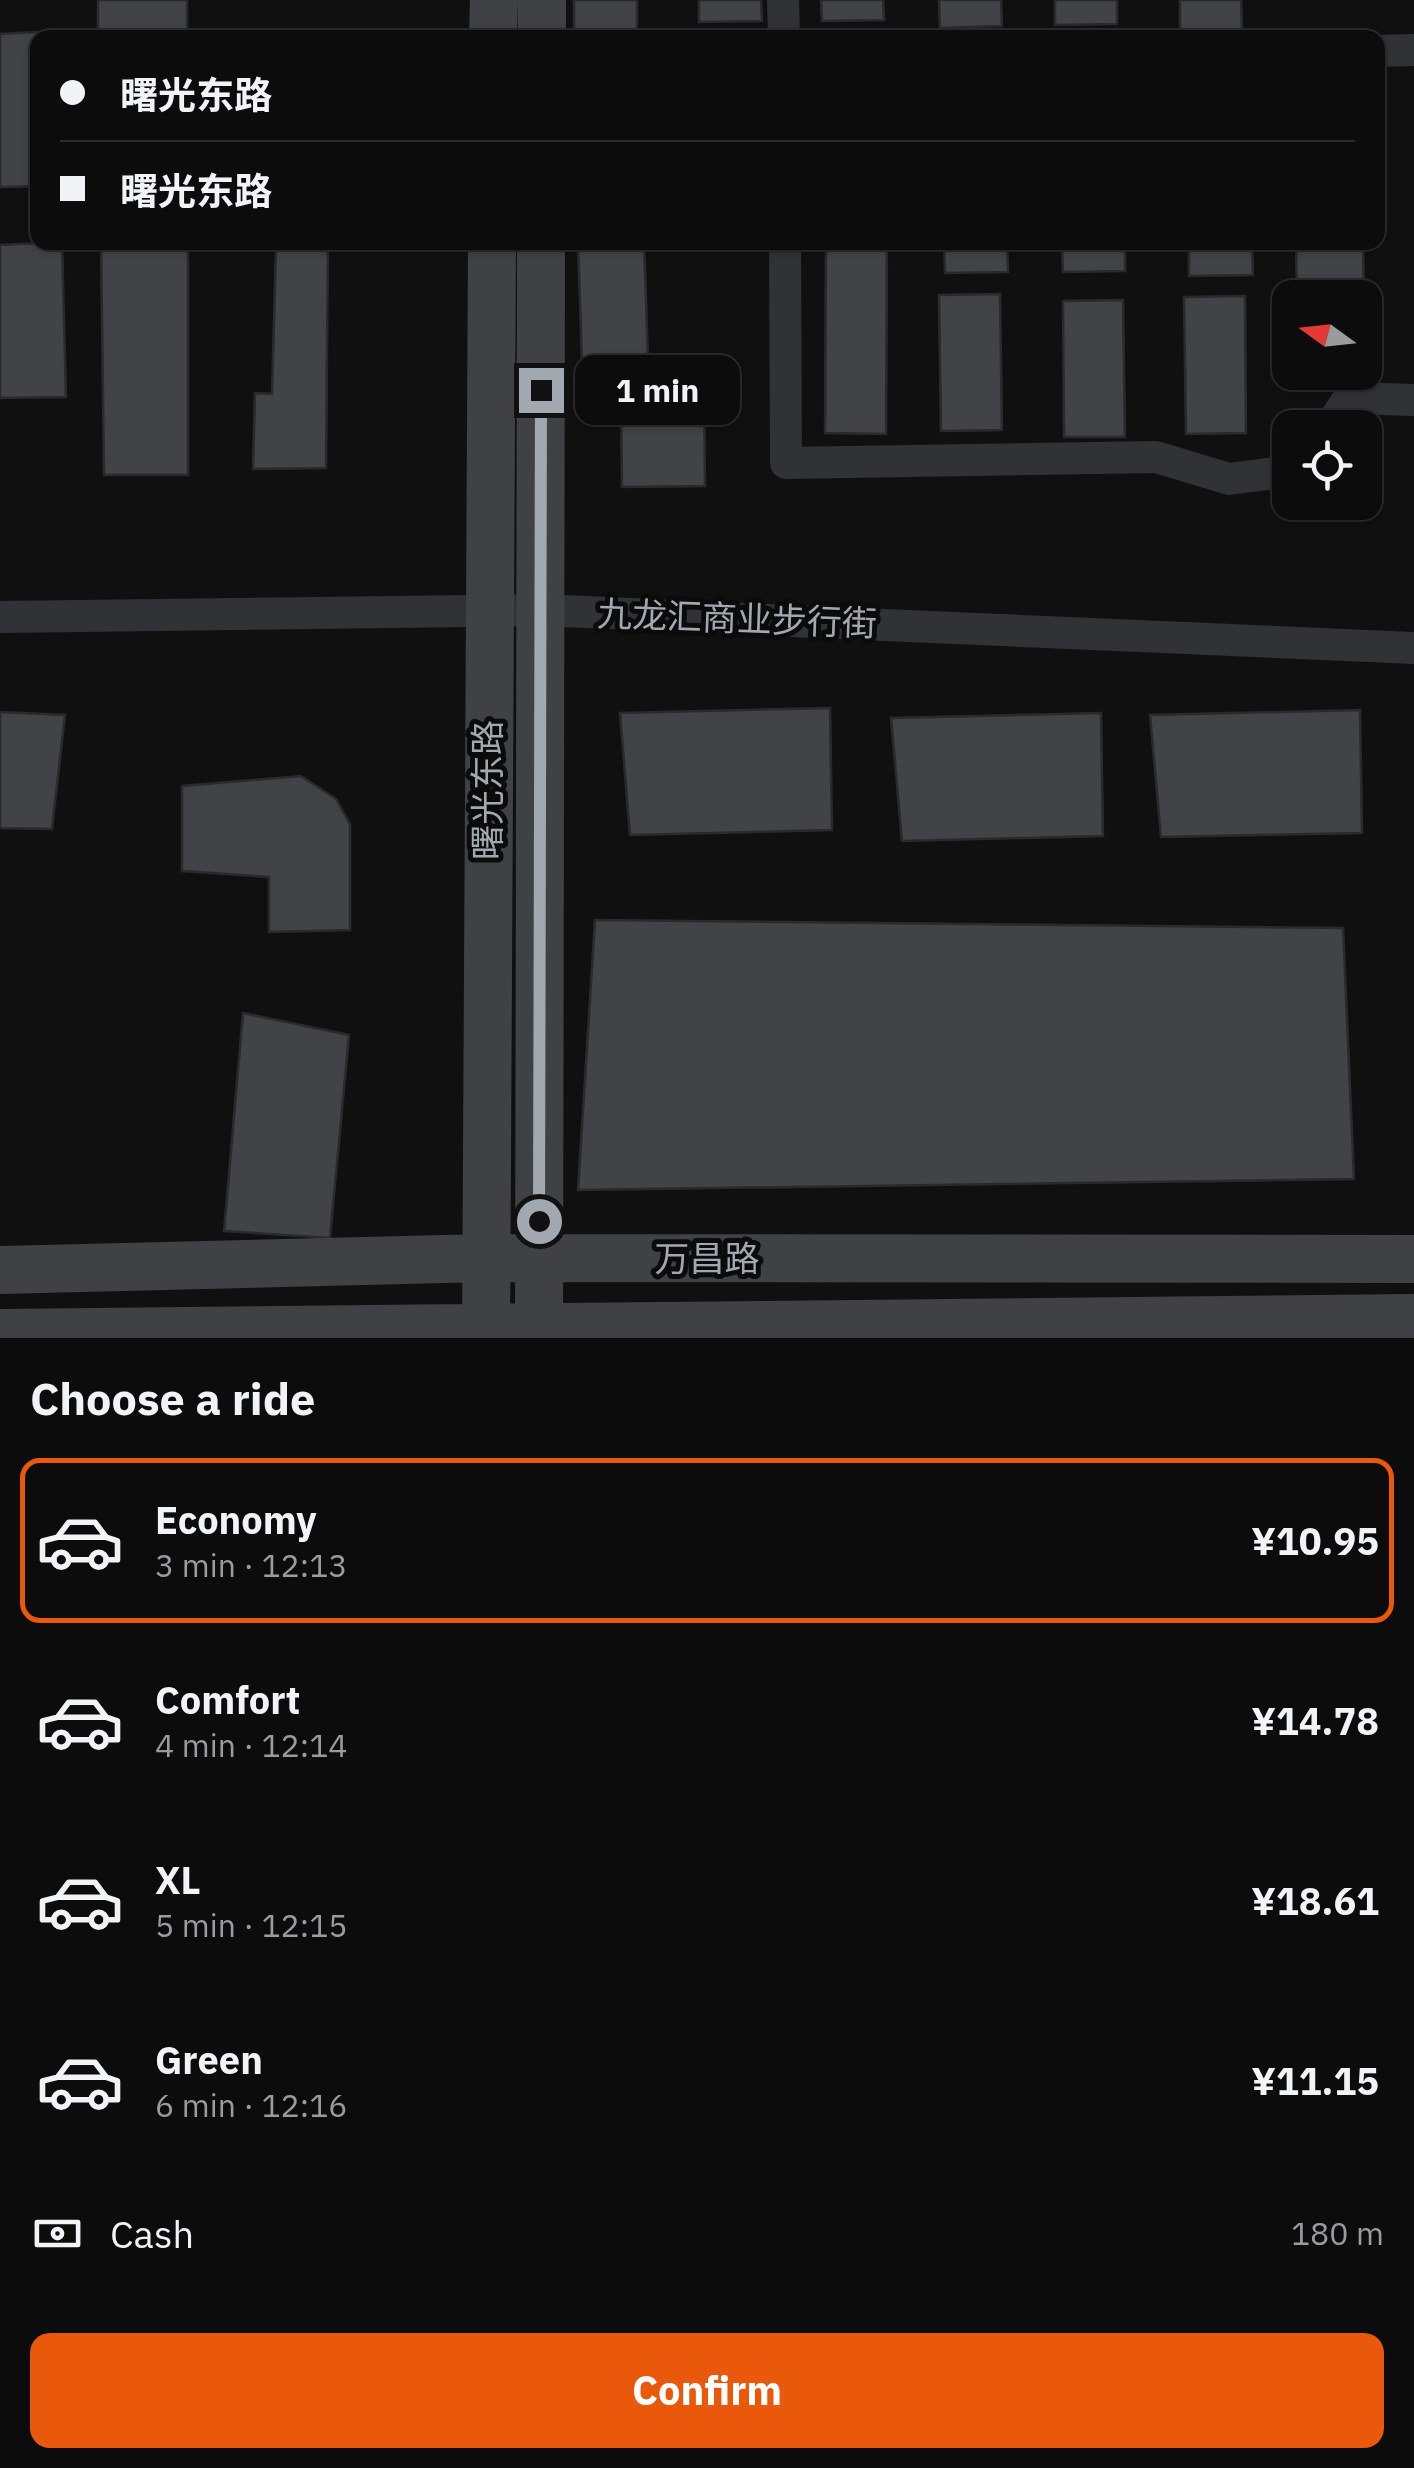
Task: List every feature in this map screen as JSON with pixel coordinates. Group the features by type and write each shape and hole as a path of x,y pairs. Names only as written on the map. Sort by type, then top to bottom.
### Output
{"main road":[{"path":"493,30 494,0"},
{"path":"542,0 542,30"},
{"name":"曙光东路","path":"486,1333 492,250"},
{"name":"曙光东路","path":"539,1332 541,250"},
{"name":"万昌路","path":"0,1270 484,1258 1414,1259"},
{"name":"万昌路","path":"0,1333 486,1333 1414,1318"}],"street":[{"path":"784,0 784,30"},
{"path":"1385,51 1414,50"},
{"path":"785,250 786,463 1156,457 1229,479 1272,473"},
{"path":"1341,410 1349,398 1414,400"},
{"name":"九龙汇商业步行街","path":"0,616 540,610 1414,648"}],"building":[{"path":"98,0 187,0 187,30 98,30"},
{"path":"574,0 637,0 637,30 574,30"},
{"path":"699,0 761,0 762,21 699,22"},
{"path":"821,0 883,0 884,20 822,21"},
{"path":"939,0 1001,0 1002,26 940,28"},
{"path":"1055,0 1117,0 1117,24 1055,25"},
{"path":"1180,0 1241,0 1242,30 1180,30"},
{"path":"30,32 30,186 0,187 0,34"},
{"path":"30,244 30,250 62,250 66,397 0,398 0,245"},
{"path":"101,250 188,250 188,475 104,475"},
{"path":"276,250 328,250 326,468 253,469 255,393 272,394"},
{"path":"578,250 644,250 648,359 582,362"},
{"path":"826,250 887,250 886,434 825,433"},
{"path":"944,250 1007,250 1008,272 945,273"},
{"path":"1062,250 1125,250 1125,271 1063,272"},
{"path":"1189,250 1252,250 1253,275 1189,276"},
{"path":"1296,250 1363,250 1364,280 1297,280"},
{"path":"1000,294 1002,430 941,431 939,295"},
{"path":"1245,296 1246,433 1186,434 1184,297"},
{"path":"1123,300 1125,437 1064,437 1063,301"},
{"path":"704,390 705,486 622,487 621,391"},
{"path":"830,708 832,830 630,835 620,713"},
{"path":"1360,710 1362,833 1161,837 1150,715"},
{"path":"0,712 65,715 52,829 0,828"},
{"path":"1101,713 1103,836 902,841 891,718"},
{"path":"301,776 336,799 350,824 350,930 269,932 269,877 182,871 182,786"},
{"path":"595,920 1343,928 1354,1179 578,1190"},
{"path":"243,1013 349,1035 330,1238 224,1231"}],"route":[{"path":"539,1221 541,390"}]}
